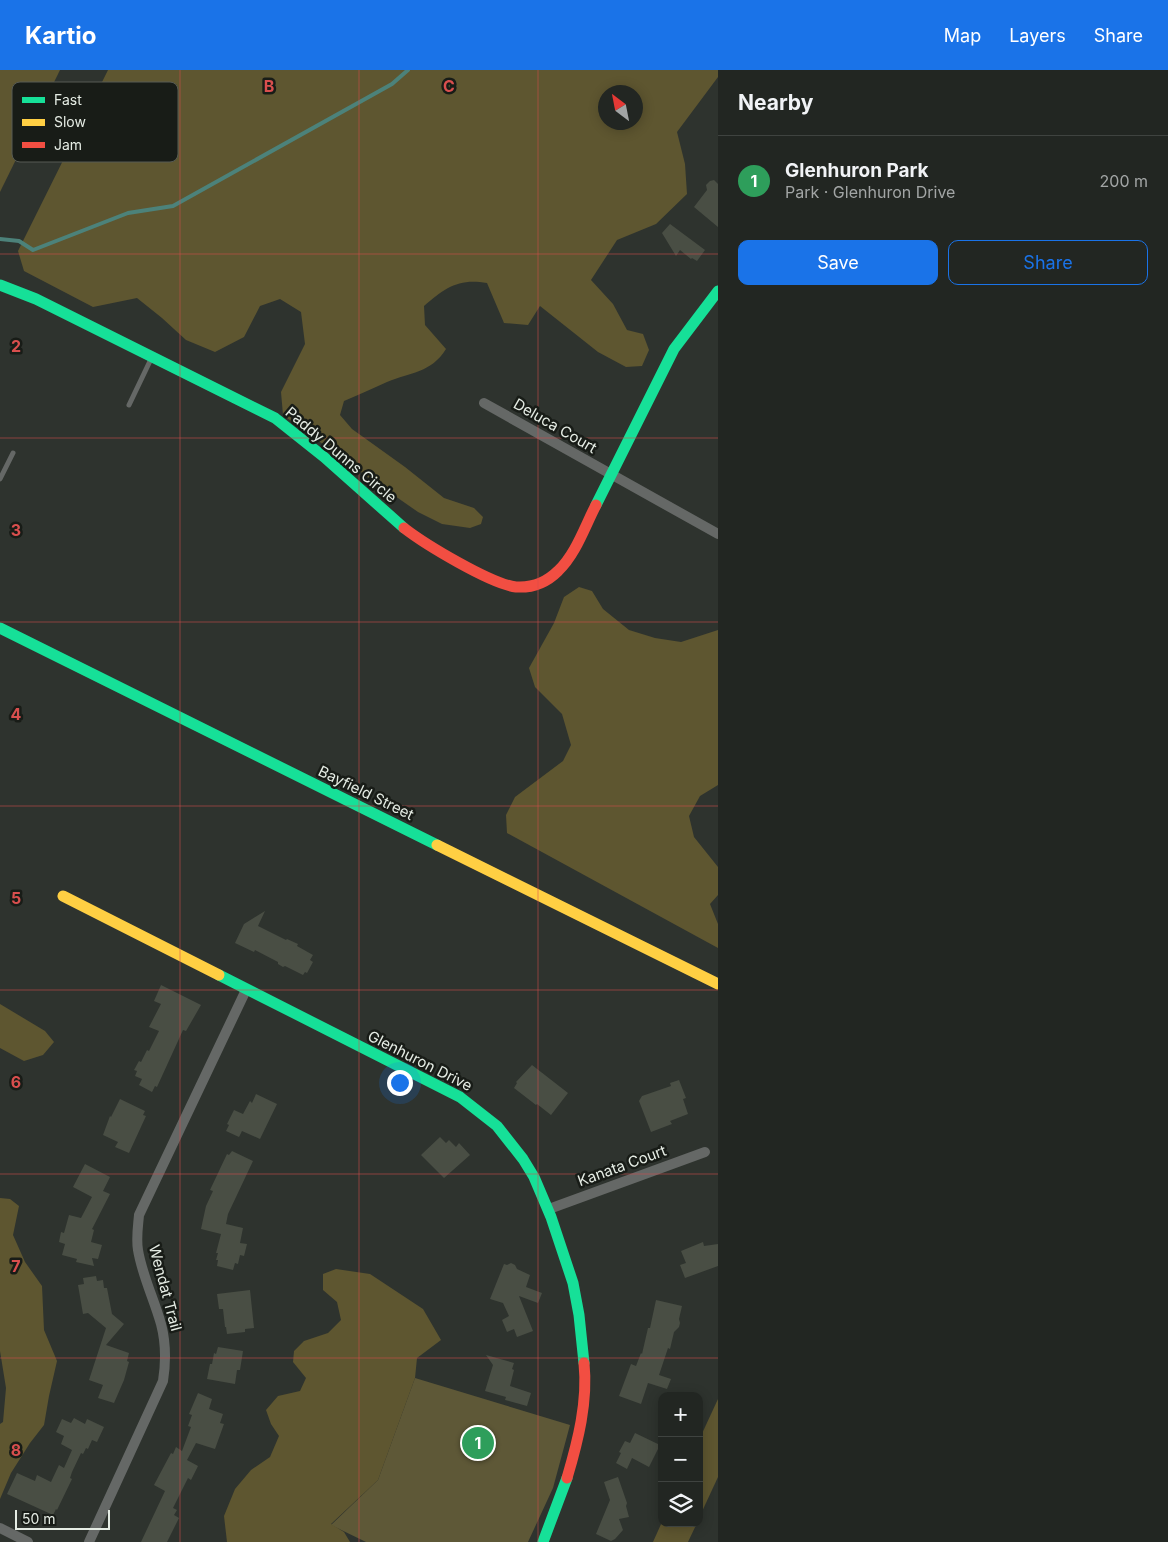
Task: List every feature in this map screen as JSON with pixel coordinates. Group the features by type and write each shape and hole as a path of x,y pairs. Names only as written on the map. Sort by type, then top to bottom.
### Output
{"street":[{"name":"Paddy Dunns Circle","path":"0,285 36,299 275,418 299,436 407,530 434,549 506,585 515,587 534,586 543,583 558,573 568,560 674,349 718,291"},
{"name":"Deluca Court","path":"484,403 610,475"},
{"path":"610,475 718,534"},
{"name":"Bayfield Street","path":"0,628 718,984"},
{"name":"Glenhuron Drive","path":"63,896 460,1097 497,1125 518,1150 538,1182 549,1209 573,1283 581,1335 585,1395 574,1455 550,1529 543,1542"},
{"name":"Wendat Trail","path":"89,1542 163,1382 164,1343 162,1326 140,1261 137,1235 139,1215 246,990"},
{"name":"Kanata Court","path":"549,1209 705,1152"},
{"path":"0,1528 28,1542"}],"lane":[{"path":"128,405 152,357"},
{"path":"0,479 14,452"}],"shaded area":[{"path":"0,70 60,70 54,82 12,82 12,162 15,162 0,192"},
{"path":"108,70 718,70 718,77 677,132 685,164 687,194 656,224 617,240 591,280 613,304 627,330 643,334 649,350 642,366 626,367 598,352 540,306 528,325 504,323 487,283 468,282 446,289 424,306 425,325 446,349 434,363 420,371 387,382 344,401 340,415 352,429 444,498 474,508 483,517 481,524 470,528 442,524 418,512 283,415 281,392 305,344 301,312 280,299 260,306 244,337 215,352 186,340 137,298 93,307 24,271 18,251 62,162 178,162 178,82 102,82"},
{"path":"579,587 592,591 603,609 629,630 655,638 681,642 718,630 718,785 700,796 689,816 694,837 718,867 718,895 710,904 718,924 718,948 507,833 506,815 515,797 563,761 571,745 562,714 535,687 529,668 554,623 564,597"},
{"path":"0,1004 45,1031 54,1042 43,1055 24,1061 0,1048"},
{"path":"0,1198 10,1199 19,1206 13,1235 25,1262 42,1286 44,1330 57,1361 44,1425 11,1473 0,1499 0,1424 3,1422 6,1388 0,1351"},
{"path":"336,1269 370,1274 423,1309 441,1340 417,1358 415,1378 378,1480 331,1524 344,1532 350,1542 227,1542 224,1516 235,1489 251,1470 270,1457 279,1436 271,1424 266,1410 278,1396 300,1391 306,1378 293,1362 294,1351 304,1341 328,1333 341,1320 337,1302 323,1290 323,1274"},
{"path":"415,1378 570,1425 553,1488 528,1542 366,1542 331,1525 378,1480"},
{"path":"718,1399 718,1477 703,1509 703,1437 703,1431"},
{"path":"660,1527 695,1527 688,1542 653,1542"}],"building":[{"path":"714,180 718,184 718,227 694,207 707,190 706,185"},
{"path":"670,224 705,250 697,261 691,259 680,250 676,256 662,233"},
{"path":"265,911 258,926 298,944 297,946 313,955 310,960 313,962 307,973 305,972 303,975 285,966 283,967 278,962 255,950 254,952 235,943 244,924"},
{"path":"161,985 201,1005 186,1031 183,1030 157,1087 155,1086 152,1092 139,1085 142,1079 135,1076 137,1071 134,1070 139,1061 141,1062 147,1050 149,1051 159,1031 149,1027 161,1004 154,1001"},
{"path":"532,1065 568,1093 551,1115 514,1088 516,1082"},
{"path":"679,1080 686,1098 683,1099 688,1114 670,1121 672,1124 651,1132 639,1101 642,1096 671,1086 670,1083"},
{"path":"256,1094 277,1104 260,1139 242,1131 239,1137 226,1131 229,1125 227,1124 234,1110 243,1114 250,1101 252,1103"},
{"path":"120,1099 145,1111 143,1115 146,1116 129,1153 115,1147 118,1142 103,1135 110,1116"},
{"path":"440,1137 446,1143 449,1140 456,1147 459,1143 470,1155 444,1178 421,1155"},
{"path":"232,1151 253,1161 228,1214 226,1224 243,1228 240,1243 247,1244 244,1256 240,1255 238,1264 235,1263 233,1270 217,1266 218,1253 216,1253 221,1234 201,1229 206,1206 213,1191 210,1190 227,1154 229,1155"},
{"path":"85,1164 110,1177 103,1191 110,1194 92,1229 94,1230 91,1242 102,1245 98,1259 92,1258 94,1266 76,1262 77,1259 62,1255 65,1244 59,1242 61,1232 64,1233 69,1215 81,1218 92,1197 73,1187"},
{"path":"703,1242 704,1246 718,1244 718,1266 685,1278 680,1265 686,1263 681,1251"},
{"path":"511,1263 517,1269 530,1275 526,1287 542,1293 538,1303 519,1296 533,1331 517,1337 514,1329 507,1332 502,1320 509,1316 503,1303 490,1299 504,1264"},
{"path":"96,1276 97,1281 103,1280 104,1288 107,1288 112,1314 124,1324 106,1345 129,1353 127,1361 129,1362 124,1380 114,1403 98,1398 103,1385 89,1380 106,1328 88,1313 83,1314 78,1285 84,1284 83,1278"},
{"path":"250,1290 254,1328 245,1329 245,1332 227,1334 223,1309 219,1309 217,1294"},
{"path":"656,1300 682,1306 680,1323 674,1332 670,1349 668,1348 659,1375 671,1379 667,1389 648,1383 641,1404 619,1396 631,1364 636,1366 642,1354"},
{"path":"218,1347 243,1351 240,1370 237,1370 235,1384 207,1379 210,1364 212,1364 214,1353 216,1354"},
{"path":"486,1355 514,1363 510,1386 531,1393 527,1406 505,1400 506,1397 485,1391 493,1365"},
{"path":"198,1393 212,1399 209,1409 223,1414 220,1423 224,1424 215,1449 196,1443 187,1460 198,1466 191,1480 188,1478 173,1508 177,1510 174,1515 179,1518 167,1542 141,1542 165,1491 154,1485 171,1453 173,1454 176,1447 182,1451 191,1427 188,1426 192,1415 189,1414"},
{"path":"74,1418 85,1424 87,1419 104,1427 97,1442 92,1440 88,1449 86,1448 83,1454 81,1453 72,1472 70,1478 72,1479 53,1515 7,1494 17,1473 35,1481 37,1475 51,1482 59,1465 64,1468 72,1450 61,1444 64,1436 56,1432 62,1419 71,1423"},
{"path":"635,1433 658,1444 658,1449 649,1467 632,1458 627,1469 616,1463 625,1441 630,1443"},
{"path":"618,1477 627,1503 629,1517 619,1519 623,1530 611,1541 596,1534 610,1500 604,1482"}],"waterway":[{"path":"0,239 19,241 33,250 128,213 173,206 392,84 408,70"}],"traffic: fast":[{"path":"0,285 36,299 275,418 324,457 404,528"},
{"path":"596,505 674,349 718,291"},
{"path":"0,628 437,845"},
{"path":"219,975 460,1097 497,1126 523,1159 534,1177 551,1217 573,1283 579,1315 584,1363"},
{"path":"543,1542 567,1478"}],"traffic: slow":[{"path":"437,845 718,984"},
{"path":"63,896 219,975"}],"traffic: jam":[{"path":"404,528 427,544 491,579 516,587 528,586 539,584 549,578 564,564 575,548 596,505"},
{"path":"567,1478 583,1407 585,1392 584,1363"}],"place":[{"name":"Glenhuron Park","path":"478,1443"}]}
